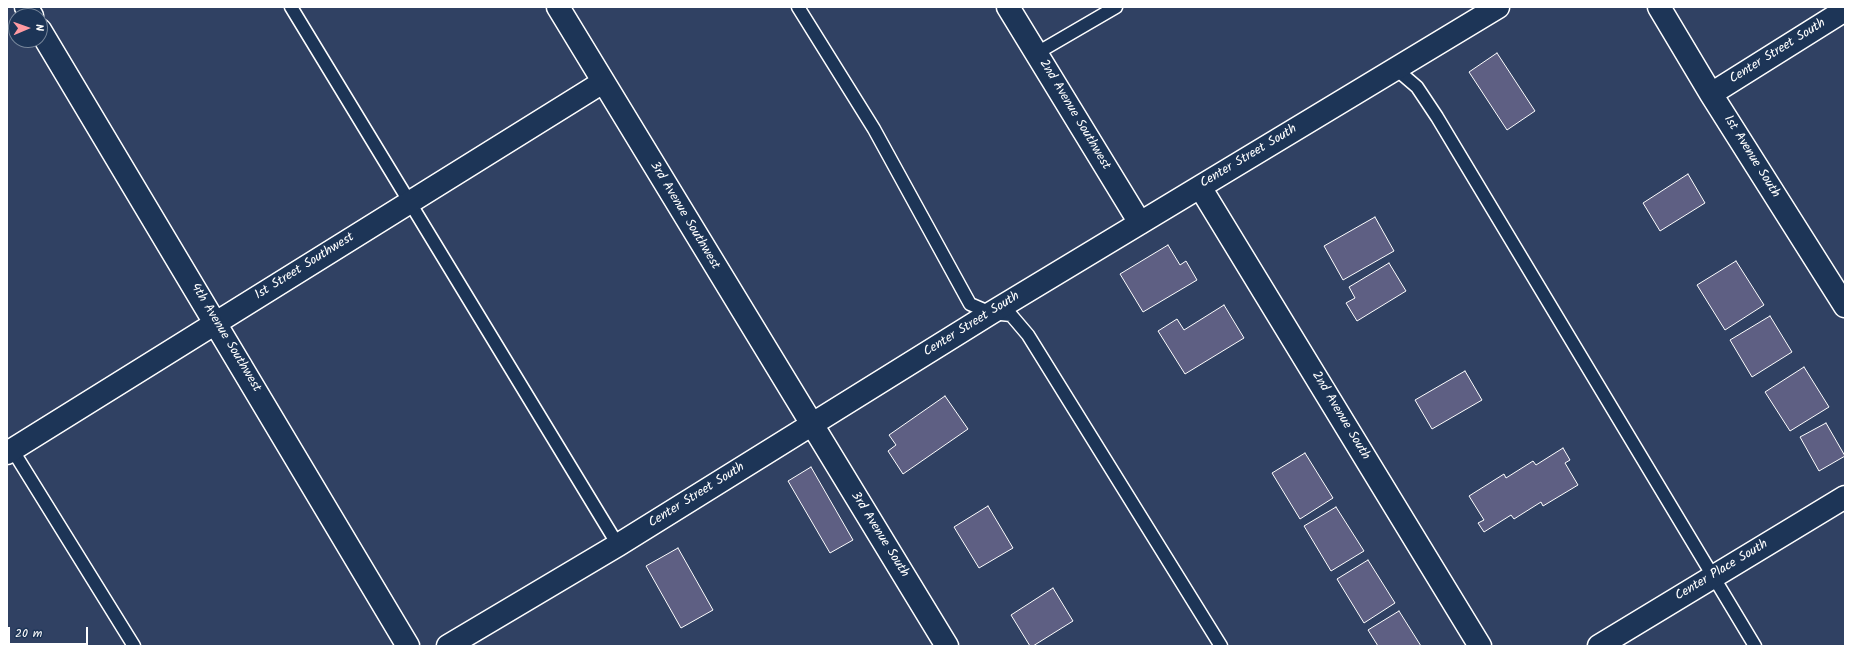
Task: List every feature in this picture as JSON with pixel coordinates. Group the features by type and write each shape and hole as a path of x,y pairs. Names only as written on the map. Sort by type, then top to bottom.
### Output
{"street":[{"name":"3rd Avenue Southwest","path":"558,7 811,424"},
{"name":"2nd Avenue Southwest","path":"1008,7 1140,223"},
{"name":"Center Street South","path":"448,646 618,545 991,313 1498,7"},
{"name":"1st Avenue South","path":"1659,7 1711,94 1845,306"},
{"name":"Center Street South","path":"1711,94 1845,10"},
{"name":"4th Avenue Southwest","path":"48,43 216,322 408,646"},
{"name":"1st Street Southwest","path":"9,448 216,322 603,82"},
{"name":"2nd Avenue South","path":"1200,187 1480,646"},
{"name":"3rd Avenue South","path":"811,424 947,646"},
{"name":"Center Place South","path":"1599,646 1845,497"}],"lane":[{"path":"291,7 618,545"},
{"path":"798,7 874,129 970,304 991,313 1011,315 1028,335 1221,646"},
{"path":"1037,53 1116,7"},
{"path":"1396,69 1417,87 1437,117 1755,646"},
{"path":"9,448 134,646"}],"building":[{"path":"1497,53 1535,111 1507,130 1469,72"},
{"path":"1688,174 1705,203 1660,231 1643,203"},
{"path":"1375,217 1394,251 1343,280 1324,246"},
{"path":"1168,245 1180,265 1186,261 1197,280 1143,312 1120,274"},
{"path":"1736,261 1764,305 1725,330 1697,285"},
{"path":"1389,263 1406,291 1357,321 1346,303 1355,298 1349,287"},
{"path":"1224,305 1244,338 1185,374 1158,331 1177,319 1184,330"},
{"path":"1770,316 1792,352 1752,377 1730,340"},
{"path":"1804,367 1829,407 1790,431 1765,392"},
{"path":"1465,371 1482,400 1432,429 1415,400"},
{"path":"945,396 968,429 903,474 888,451 896,445 889,435"},
{"path":"1826,423 1845,456 1819,471 1800,437"},
{"path":"1563,448 1570,460 1565,463 1578,485 1543,506 1541,502 1514,519 1511,515 1484,532 1478,523 1484,520 1469,496 1504,474 1506,478 1533,461 1536,465"},
{"path":"1305,453 1333,498 1300,519 1272,473"},
{"path":"811,467 853,540 830,553 788,481"},
{"path":"988,506 1013,548 979,568 954,527"},
{"path":"1336,507 1364,551 1331,571 1304,526"},
{"path":"678,548 713,610 681,628 646,566"},
{"path":"1368,560 1395,603 1364,623 1337,579"},
{"path":"1053,588 1073,621 1033,646 1030,646 1011,615"},
{"path":"1399,611 1421,646 1378,646 1368,630"}]}
